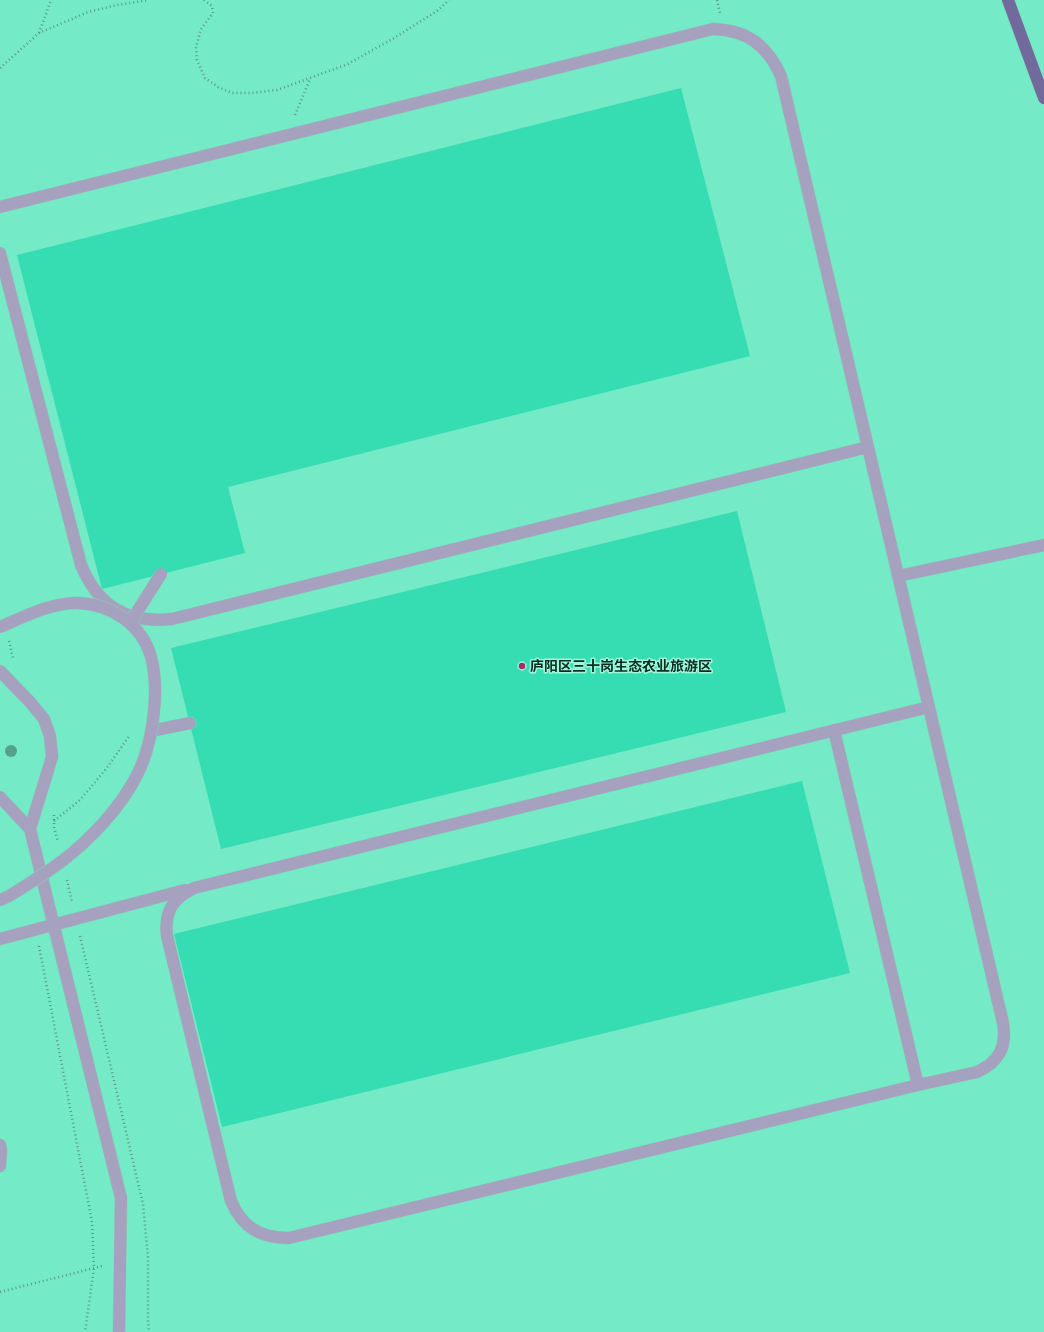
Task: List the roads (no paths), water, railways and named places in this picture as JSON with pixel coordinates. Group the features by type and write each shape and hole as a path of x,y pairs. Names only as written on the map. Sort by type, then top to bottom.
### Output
{"main road":[{"path":"1008,0 1044,98"}],"street":[{"path":"0,207 713,29 728,30 742,34 755,41 775,62 781,76 1005,1033 1004,1044 994,1061 986,1068 977,1072 918,1085 289,1238 275,1238 262,1234 251,1228 235,1211 231,1201 167,936 166,927 170,909 180,896 194,888"},
{"path":"0,253 83,570 97,593 109,605 122,613 147,620 172,619 868,447"},
{"path":"898,576 1044,546"},
{"path":"130,623 161,574"},
{"path":"0,627 28,615 67,604 90,604 106,608 130,623 143,638 151,657 155,696 151,731 146,751 137,775 124,797 87,839 63,861 9,896 0,900"},
{"path":"0,671 44,719 52,746 52,757 30,829"},
{"path":"0,938 194,888 929,707"},
{"path":"151,731 190,723"},
{"path":"834,730 918,1085"},
{"path":"0,797 30,829 121,1198 119,1332"},
{"path":"0,1145 0,1166"}],"place":[{"name":"庐阳区三十岗生态农业旅游区","path":"522,666"}]}
